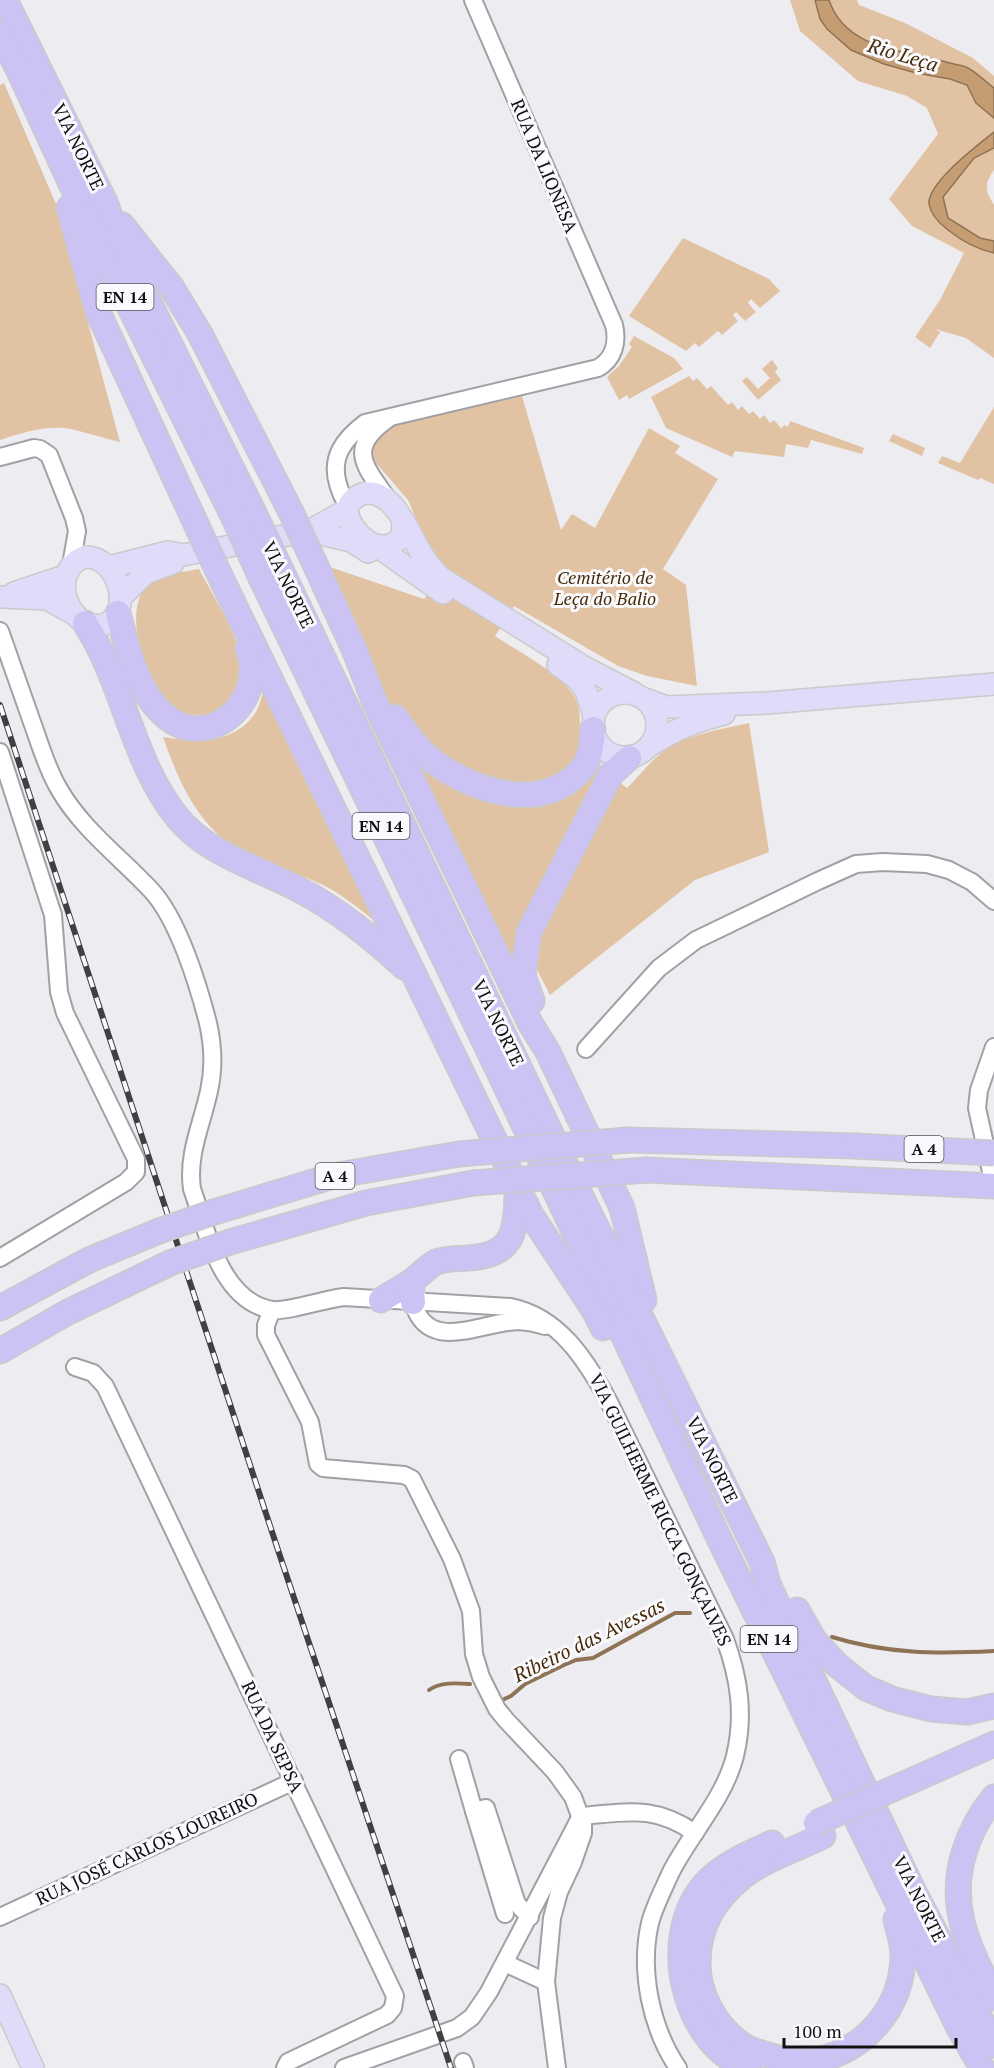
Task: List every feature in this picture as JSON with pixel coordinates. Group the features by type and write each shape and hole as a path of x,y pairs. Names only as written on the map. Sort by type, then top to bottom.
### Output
{"highway":[{"name":"VIA NORTE","path":"5,0 105,202 120,244 244,516 651,1397 958,2026 982,2068"},
{"name":"VIA NORTE","path":"0,34 103,253 244,516"},
{"path":"20,73 39,141 68,202 98,312 223,582 531,1215 594,1310 624,1371 651,1397"},
{"path":"105,202 172,288 200,334 291,512 354,649 375,703 530,1023 548,1052 622,1208 654,1340"},
{"name":"VIA NORTE","path":"272,575 654,1340 762,1562 768,1584 911,1886 994,2045"},
{"path":"119,606 139,679 147,696 165,716 177,723 188,728 212,726 227,719 237,710 246,698 252,682 251,657 227,600 223,582"},
{"path":"80,619 99,644 150,772 162,796 177,817 202,841 299,889 358,926 412,973"},
{"path":"354,649 383,700 413,742 435,762 474,784 516,794 537,794 563,785 587,763 591,750 593,723"},
{"path":"548,1052 524,975 529,932 611,774 629,758"},
{"name":"A 4","path":"0,1308 89,1260 159,1231 214,1212 333,1176 459,1154 628,1140 855,1146 994,1153"},
{"name":"A 4","path":"0,1351 68,1312 170,1263 230,1242 366,1203 473,1183 647,1170 994,1186"},
{"path":"381,1300 415,1301 435,1263 449,1258 487,1256 498,1252 509,1243 515,1227 517,1186"},
{"path":"762,1562 778,1573 814,1640 837,1665 866,1688 892,1699 931,1708 967,1712 994,1706"},
{"path":"749,2068 722,2051 706,2035 690,2007 684,1990 680,1948 686,1921 696,1897 705,1884 717,1873 758,1849 819,1830 916,1787 994,1744"},
{"path":"916,1787 994,1761"},
{"path":"994,1797 975,1824 967,1843 958,1871 957,1902 964,1934 994,1998"},
{"path":"819,1830 744,1876 716,1902 709,1913 698,1955 701,1988 714,2016 741,2044 789,2060 809,2061 845,2051 863,2040 876,2028 887,2013 897,1991 903,1953 888,1881"}],"main road":[{"path":"314,532 348,508 354,498 360,495 376,495 389,502 403,520 424,558 441,578 584,667 640,696 667,707 767,703 994,684"},
{"path":"348,508 351,527 369,541 459,604 576,676 587,691 597,741 605,751 617,757 629,758 642,753 675,730 694,721 767,703"},
{"path":"183,555 171,565 146,573 119,606 111,621 102,625 80,619 47,599 2,597 68,570 84,558 103,563 168,552 183,555 333,530 384,547 398,542 402,536 403,520"},
{"path":"314,532 351,541 431,593 459,604"},
{"path":"103,563 116,580 119,606"},
{"path":"68,570 67,596 80,619"},
{"path":"593,723 599,705 609,696 621,692 640,696 654,708 658,721 657,733 651,745"},
{"path":"0,1995 33,2068"}],"street":[{"name":"RUA DA LIONESA","path":"391,416 598,368 612,356 616,343 616,332 473,0"},
{"path":"389,502 363,464 363,452 375,428 391,416"},
{"path":"348,508 335,474 336,458 342,445 365,423 391,416"},
{"path":"0,457 34,448 49,455 77,531 68,570"},
{"path":"77,531 103,563"},
{"path":"0,631 46,764 59,788 96,837 152,891 165,908 180,938 208,1022 212,1050 209,1092 191,1164 192,1189 218,1261 227,1279 241,1295 253,1303 272,1310 266,1325 266,1335 310,1422 318,1464 323,1468 404,1475 412,1479 452,1559 471,1611 474,1654 481,1677 497,1709 519,1736 555,1772 573,1797 581,1816 583,1833 552,1918 546,1982 557,2068"},
{"path":"0,752 53,915 59,992 65,1013 136,1159 136,1172 126,1182 0,1258"},
{"path":"586,1049 659,968 696,940 856,864 904,862 938,867 972,882 994,901"},
{"path":"994,1047 979,1090 977,1108 994,1186"},
{"name":"VIA GUILHERME RICCA GONÇALVES","path":"272,1310 285,1310 335,1298 381,1300 400,1305 424,1300 526,1310 541,1318 571,1343 588,1363 608,1400 725,1639 736,1670 740,1732 734,1758 722,1788 672,1872 651,1920 648,1934 648,1989 651,2005 665,2044 678,2068"},
{"name":"VIA GUILHERME RICCA GONÇALVES","path":"415,1301 431,1328 442,1332 452,1333 522,1321 558,1332"},
{"name":"RUA DA SEPSA","path":"75,1367 93,1373 105,1386 395,1996 393,2008 387,2015 288,2062 285,2068"},
{"path":"459,1759 474,1811 486,1808 499,1870 505,1914"},
{"name":"RUA JOSÉ CARLOS LOUREIRO","path":"0,1917 294,1781"},
{"path":"581,1816 654,1813 668,1817 695,1833"},
{"path":"344,2068 457,2028 472,2017 489,1992 530,1917 581,1816"},
{"path":"499,1870 517,1904 530,1917"},
{"path":"505,1963 546,1982"}],"green space":[{"path":"790,0 857,0 859,5 905,23 973,58 994,76 994,170 987,187 994,205 994,358 966,338 935,329 940,332 930,348 915,337 940,300 964,253 912,226 889,199 938,134 927,108 907,96 858,81 800,31"},
{"path":"4,83 56,204 120,442 65,428 32,431 0,440 0,85"},
{"path":"683,238 769,279 780,291 760,308 751,299 748,303 756,312 745,321 736,312 733,315 738,321 722,335 718,331 699,347 695,343 686,351 629,316"},
{"path":"634,336 674,358 683,369 629,399 627,395 619,400 607,377 619,366 632,347 629,344"},
{"path":"772,360 778,368 775,372 781,380 758,400 742,381 747,377 758,389 770,378 762,369"},
{"path":"689,376 693,381 697,378 707,389 711,386 728,405 732,402 738,410 742,406 749,414 753,411 760,419 764,415 770,423 774,420 781,428 785,425 788,427 790,421 864,448 862,454 811,440 808,448 786,444 784,457 735,451 732,457 666,428 651,397"},
{"name":"Cemitério de Leça do Balio","path":"522,396 561,530 572,514 595,528 649,428 680,446 675,453 718,479 663,569 686,585 697,686 647,676 618,666 514,606 495,636 553,674 572,693 579,713 579,753 627,788 670,747 691,737 749,723 769,852 695,880 550,995 520,937 513,972 327,566 424,599 447,569 424,537 408,500 376,463 372,452 375,440 391,426"},
{"path":"994,407 994,484 980,478 978,480 938,463 942,456 960,463"},
{"path":"893,434 925,448 922,456 889,441"},
{"path":"199,569 231,629 243,664 239,685 232,698 216,713 200,715 178,710 168,704 159,694 145,664 137,629 136,612 140,597 152,582 172,574"},
{"path":"266,684 378,924 334,891 253,857 227,841 213,830 202,816 175,770 163,737 200,740 235,732 254,715"}],"water":[{"name":"Rio Leça","path":"815,0 829,0 837,17 849,30 863,39 879,46 971,70 994,88 994,118 976,103 967,85 884,64 851,50 827,29 820,19"},
{"path":"994,132 994,148 974,158 943,197 948,218 980,238 994,241 994,253 975,247 942,225 936,219 929,204 931,195 944,175"}],"waterway":[{"name":"Ribeiro das Avessas","path":"502,1700 511,1696 525,1684 576,1660 593,1658 675,1613 690,1613"},
{"name":"Ribeiro das Avessas","path":"832,1637 872,1647 912,1652 994,1651"},
{"name":"Ribeiro das Avessas","path":"429,1690 443,1684 470,1684"}],"railway":[{"path":"0,705 451,2068"}]}
